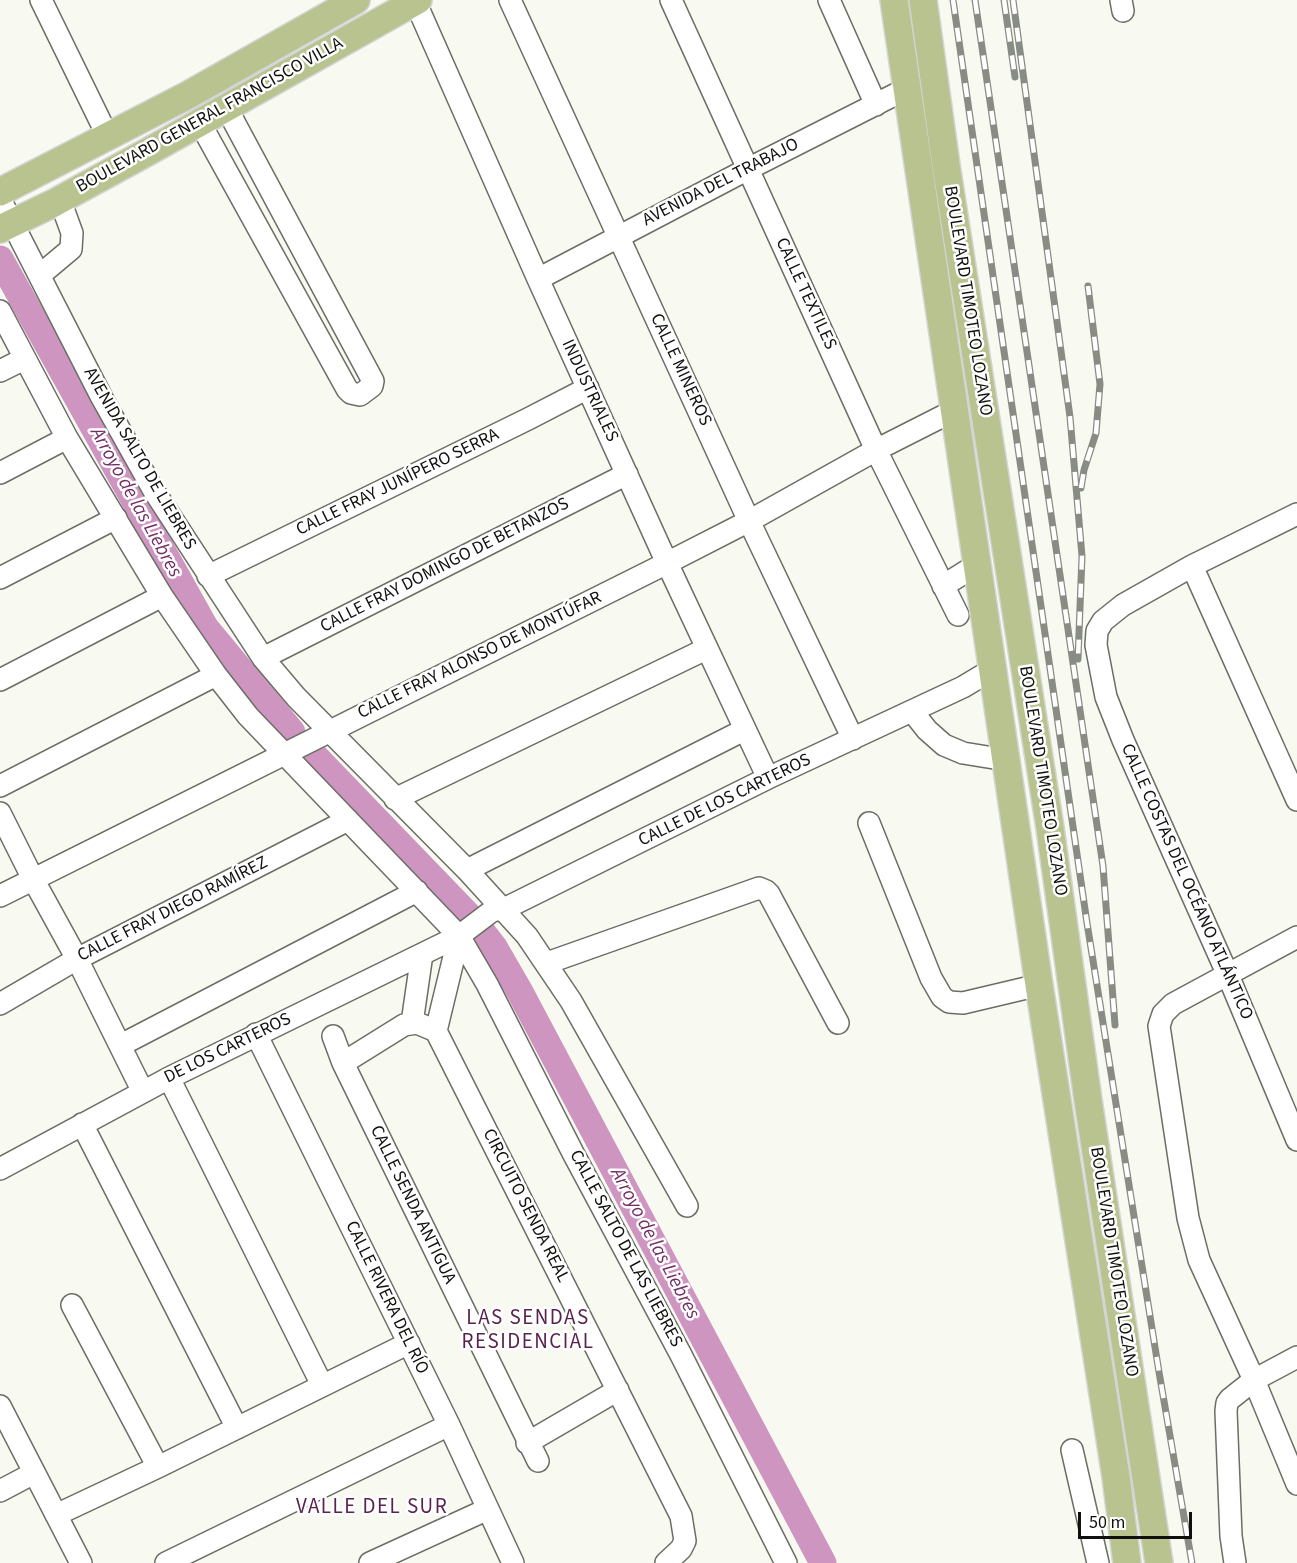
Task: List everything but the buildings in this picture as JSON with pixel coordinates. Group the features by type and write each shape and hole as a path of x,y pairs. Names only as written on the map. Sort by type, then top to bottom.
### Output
{"main road":[{"name":"BOULEVARD GENERAL FRANCISCO VILLA","path":"0,192 188,95 356,0"},
{"name":"BOULEVARD TIMOTEO LOZANO","path":"894,0 953,411 978,564 1039,985 1116,1476 1127,1563"},
{"name":"BOULEVARD TIMOTEO LOZANO","path":"923,0 947,177 1050,828 1088,1100 1159,1563"},
{"name":"BOULEVARD GENERAL FRANCISCO VILLA","path":"4,226 60,200 417,1"}],"street":[{"path":"41,0 108,137"},
{"name":"CALLE MINEROS","path":"510,0 749,521 853,740"},
{"name":"CALLE TEXTILES","path":"671,0 876,450 958,615"},
{"path":"829,0 876,105"},
{"name":"INDUSTRIALES","path":"417,1 538,279 706,649 768,778"},
{"name":"AVENIDA DEL TRABAJO","path":"538,279 906,89"},
{"path":"200,123 347,389 351,393 360,395 372,386 372,381 226,107"},
{"name":"AVENIDA SALTO DE LIEBRES","path":"0,199 4,226 39,275 154,491 263,658 326,732 467,870 498,910 527,936 571,1001 687,1206"},
{"path":"39,275 71,249 72,232 60,200"},
{"path":"0,311 67,438 162,596 216,675 248,716 290,752 348,820 417,891 464,933 436,1031 421,1024 412,1023 399,1028 343,1063"},
{"path":"0,371 24,359"},
{"name":"CALLE FRAY JUNÍPERO SERRA","path":"208,576 588,388"},
{"name":"CALLE FRAY ALONSO DE MONTÚFAR","path":"0,896 667,563 953,411"},
{"path":"0,473 67,438"},
{"name":"CALLE FRAY DOMINGO DE BETANZOS","path":"263,658 627,474"},
{"path":"1297,514 1192,566 1297,800"},
{"path":"0,578 116,518"},
{"path":"944,586 978,564"},
{"name":"CALLE COSTAS DEL OCÉANO ATLÁNTICO","path":"1192,566 1123,605 1104,621 1097,631 1096,645 1106,697 1123,740 1227,974 1297,1140"},
{"path":"0,680 162,596"},
{"path":"395,799 706,649"},
{"name":"CALLE DE LOS CARTEROS","path":"464,933 498,910 768,778 963,687 993,669"},
{"path":"0,786 216,675"},
{"path":"912,711 927,730 944,744 963,753 1006,760"},
{"path":"467,870 744,730"},
{"path":"0,813 121,1045 142,1092"},
{"name":"CALLE FRAY DIEGO RAMÍREZ","path":"0,1004 77,959 348,820"},
{"path":"869,823 931,978 942,997 949,1002 963,1003 1039,985"},
{"path":"547,963 759,888 769,894 838,1023"},
{"path":"121,1045 417,891"},
{"name":"DE LOS CARTEROS","path":"0,1169 169,1078 464,933"},
{"name":"CALLE SALTO DE LAS LIEBRES","path":"464,933 487,984 573,1153 681,1355 786,1563"},
{"path":"1297,937 1173,1004 1163,1014 1159,1026 1188,1218 1200,1260 1254,1380 1297,1484"},
{"path":"412,1023 422,954"},
{"name":"CIRCUITO SENDA REAL","path":"436,1031 681,1516 685,1541 681,1549 666,1563"},
{"name":"CALLE RIVERA DEL RÍO","path":"256,1034 449,1425 513,1563"},
{"name":"CALLE SENDA ANTIGUA","path":"333,1036 343,1063 533,1452 618,1390"},
{"path":"169,1078 322,1385"},
{"path":"82,1124 237,1428"},
{"path":"72,1305 158,1467"},
{"path":"56,1515 409,1343"},
{"path":"1235,1563 1231,1536 1227,1403 1230,1398 1254,1380 1297,1357"},
{"path":"0,1406 56,1515 74,1561"},
{"path":"166,1563 449,1425"},
{"path":"1072,1450 1098,1563"},
{"path":"0,1491 34,1473"},
{"path":"370,1563 488,1509"}],"waterway":[{"name":"Arroyo de las Liebres","path":"0,259 205,627 292,732"},
{"name":"Arroyo de las Liebres","path":"310,751 472,919"},
{"name":"Arroyo de las Liebres","path":"480,929 494,947 520,992 823,1563"}],"railway":[{"path":"953,0 1087,923 1192,1563"},
{"path":"975,0 1103,866 1115,1025"},
{"path":"1004,0 1015,77"},
{"path":"1013,0 1070,417 1082,556 1078,659"},
{"path":"1081,488 1084,470 1096,433 1100,384 1088,286"}],"district":[{"name":"LAS SENDAS RESIDENCIAL","path":"528,1331"},
{"name":"VALLE DEL SUR","path":"372,1508"}]}
